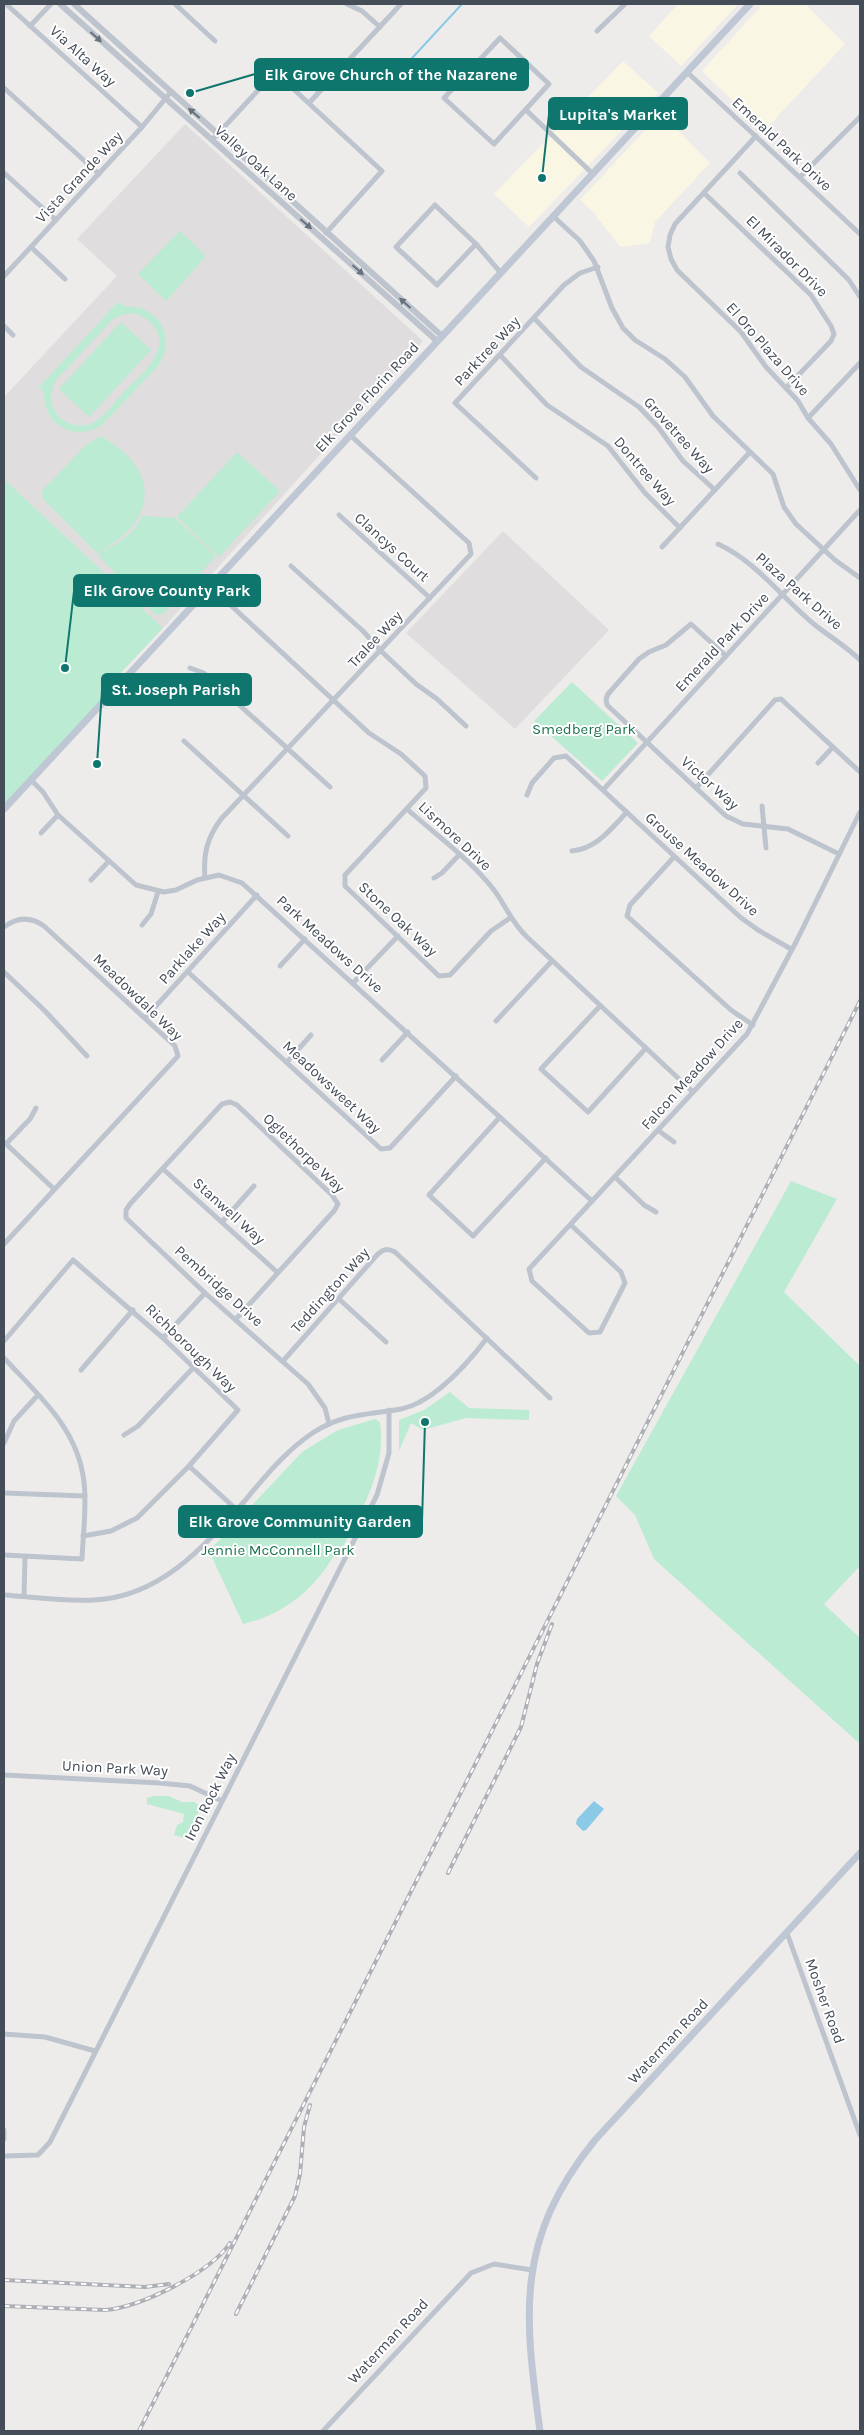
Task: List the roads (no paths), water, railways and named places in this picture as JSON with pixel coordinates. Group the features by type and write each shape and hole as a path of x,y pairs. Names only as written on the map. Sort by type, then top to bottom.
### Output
{"main road":[{"name":"Elk Grove Florin Road","path":"4,809 750,4"},
{"name":"Waterman Road","path":"540,2431 530,2355 528,2315 532,2270 547,2216 559,2191 574,2166 860,1853"}],"street":[{"name":"Via Alta Way","path":"6,4 142,127"},
{"path":"30,26 51,4"},
{"name":"Valley Oak Lane","path":"60,4 164,99 324,235"},
{"name":"Valley Oak Lane","path":"74,4 170,93 218,134 324,235 439,339"},
{"path":"175,4 215,41"},
{"path":"347,4 362,11 380,27"},
{"path":"308,103 401,4"},
{"path":"597,31 625,4"},
{"path":"500,38 549,84 526,110 494,144 444,98 500,38"},
{"path":"212,140 276,72 382,171 324,235"},
{"name":"Emerald Park Drive","path":"688,72 860,234"},
{"path":"4,88 98,174"},
{"name":"Vista Grande Way","path":"4,276 142,127 170,93"},
{"path":"526,110 593,174"},
{"path":"800,177 860,117"},
{"name":"El Oro Plaza Drive","path":"756,136 672,230 669,241 671,259 677,270 737,328 766,366 798,402 808,418 831,444 860,490"},
{"path":"740,173 849,280 860,297"},
{"path":"4,174 56,220"},
{"name":"El Mirador Drive","path":"704,193 811,295 831,326 834,334 831,341 786,388"},
{"path":"476,244 437,285 396,247 435,205 476,244 501,273"},
{"path":"553,216 580,242 598,267 612,308 623,328 636,340 665,359 680,372 713,416 773,474 781,500 792,519 823,550 860,578"},
{"path":"31,247 65,279"},
{"name":"Parktree Way","path":"536,478 455,403 570,280 586,270 598,267"},
{"name":"Grovetree Way","path":"534,318 581,367 639,407 658,427 683,461 715,490"},
{"path":"4,326 14,335"},
{"name":"Dontree Way","path":"500,355 547,405 608,446 644,493 680,528"},
{"path":"808,418 860,363"},
{"name":"Tralee Way","path":"204,878 205,849 211,833 243,795 332,699 381,651 471,554 470,543 350,434"},
{"path":"662,547 750,452"},
{"name":"Emerald Park Drive","path":"603,790 860,510"},
{"name":"Clancys Court","path":"339,515 430,598"},
{"name":"Plaza Park Drive","path":"718,544 739,556 815,625 848,648 860,660"},
{"path":"291,566 363,631 381,651 466,726"},
{"name":"Lismore Drive","path":"211,587 373,737 396,750 425,776 426,788 407,809 459,855 494,890 520,931 693,1092"},
{"name":"Victor Way","path":"726,656 691,624 666,644 639,659 608,694 606,702 647,743 732,819 743,824 788,829 839,854"},
{"path":"190,668 204,673 330,787"},
{"path":"696,788 776,700 780,699 860,772"},
{"path":"184,741 288,836"},
{"path":"818,763 833,747"},
{"name":"Grouse Meadow Drive","path":"527,795 532,783 554,758 566,756 748,924 791,949"},
{"name":"Park Meadows Drive","path":"31,780 43,792 58,815 136,886 158,892 176,890 204,878 219,875 236,880 257,895 592,1201"},
{"name":"Victor Way","path":"762,806 766,848"},
{"name":"Stone Oak Way","path":"407,809 345,875 345,886 439,976 450,975 491,931 510,918"},
{"path":"572,851 588,848 599,841 627,812"},
{"name":"Falcon Meadow Drive","path":"571,1225 621,1272 625,1283 600,1332 589,1333 532,1281 529,1269 739,1044 753,1025 860,812"},
{"path":"41,834 58,815"},
{"path":"434,878 459,855"},
{"path":"674,857 630,905 627,916 731,1010 753,1025"},
{"path":"92,880 109,861"},
{"path":"142,925 151,914 158,892"},
{"name":"Parklake Way","path":"146,1017 257,895"},
{"name":"Meadowdale Way","path":"4,927 22,919 39,922 146,1017 175,1046 178,1056 54,1189"},
{"path":"354,982 398,936"},
{"path":"280,966 305,938"},
{"path":"496,1021 552,961"},
{"path":"4,972 44,1010 87,1056"},
{"name":"Meadowsweet Way","path":"188,972 381,1149 390,1148 456,1076"},
{"path":"600,1006 541,1069 581,1106 588,1112 646,1048"},
{"path":"382,1060 408,1032"},
{"path":"287,1062 311,1036"},
{"name":"Oglethorpe Way","path":"163,1170 222,1104 230,1102 236,1105 332,1195 338,1204 334,1211 236,1319"},
{"path":"4,1244 54,1189 5,1143 30,1118 36,1108"},
{"path":"500,1117 429,1195 473,1236 546,1158"},
{"path":"659,1131 674,1142"},
{"name":"Stanwell Way","path":"163,1170 277,1272"},
{"name":"Pembridge Drive","path":"163,1170 128,1207 125,1214 126,1218 205,1293 283,1361 314,1391 325,1408 329,1424"},
{"path":"615,1178 644,1205 656,1212"},
{"path":"222,1222 254,1186"},
{"name":"Teddington Way","path":"283,1361 377,1255 382,1250 388,1249 394,1252 487,1338"},
{"name":"Richborough Way","path":"4,1341 73,1260 133,1310 238,1410 189,1466 131,1522 112,1531 83,1536"},
{"path":"163,1338 205,1293"},
{"path":"339,1299 386,1342"},
{"path":"81,1370 133,1310"},
{"path":"4,1595 95,1600 141,1590 162,1580 187,1561 237,1510 291,1449 329,1424 359,1414 402,1408 435,1393 487,1338 550,1398"},
{"path":"4,1358 60,1419 74,1442 82,1468 84,1496 82,1559 4,1555"},
{"path":"124,1435 142,1422 194,1367"},
{"path":"4,1443 14,1421 38,1394"},
{"name":"Iron Rock Way","path":"4,2156 38,2156 50,2142 377,1495 389,1453 390,1410"},
{"path":"189,1466 237,1510"},
{"path":"4,1493 84,1496"},
{"path":"24,1596 25,1557"},
{"name":"Union Park Way","path":"4,1775 160,1782 190,1786 222,1801"},
{"name":"Mosher Road","path":"787,1933 860,2135"},
{"path":"4,2034 45,2037 95,2051"},
{"path":"4,2130 4,2139"},
{"name":"Waterman Road","path":"323,2431 472,2272 494,2264 532,2270"}],"water":[{"path":"594,1801 604,1809 583,1831 576,1824 577,1819"}],"waterway":[{"path":"402,69 462,4"}],"railway":[{"path":"139,2431 860,1001"},
{"path":"448,1873 521,1727 537,1664 552,1624"},
{"path":"236,2314 295,2196 300,2174 304,2127 310,2105"},
{"path":"4,2306 105,2310 120,2307 174,2287 207,2266 230,2243"},
{"path":"4,2280 145,2287 169,2284"}],"place":[{"name":"Elk Grove Church of the Nazarene","path":"190,93"},
{"name":"Lupita's Market","path":"542,178"},
{"name":"Elk Grove County Park","path":"65,668"},
{"name":"St. Joseph Parish","path":"97,764"},
{"name":"Elk Grove Community Garden","path":"425,1422"}],"park label":[{"name":"Smedberg Park","path":"584,729"},
{"name":"Jennie McConnell Park","path":"278,1550"}]}
